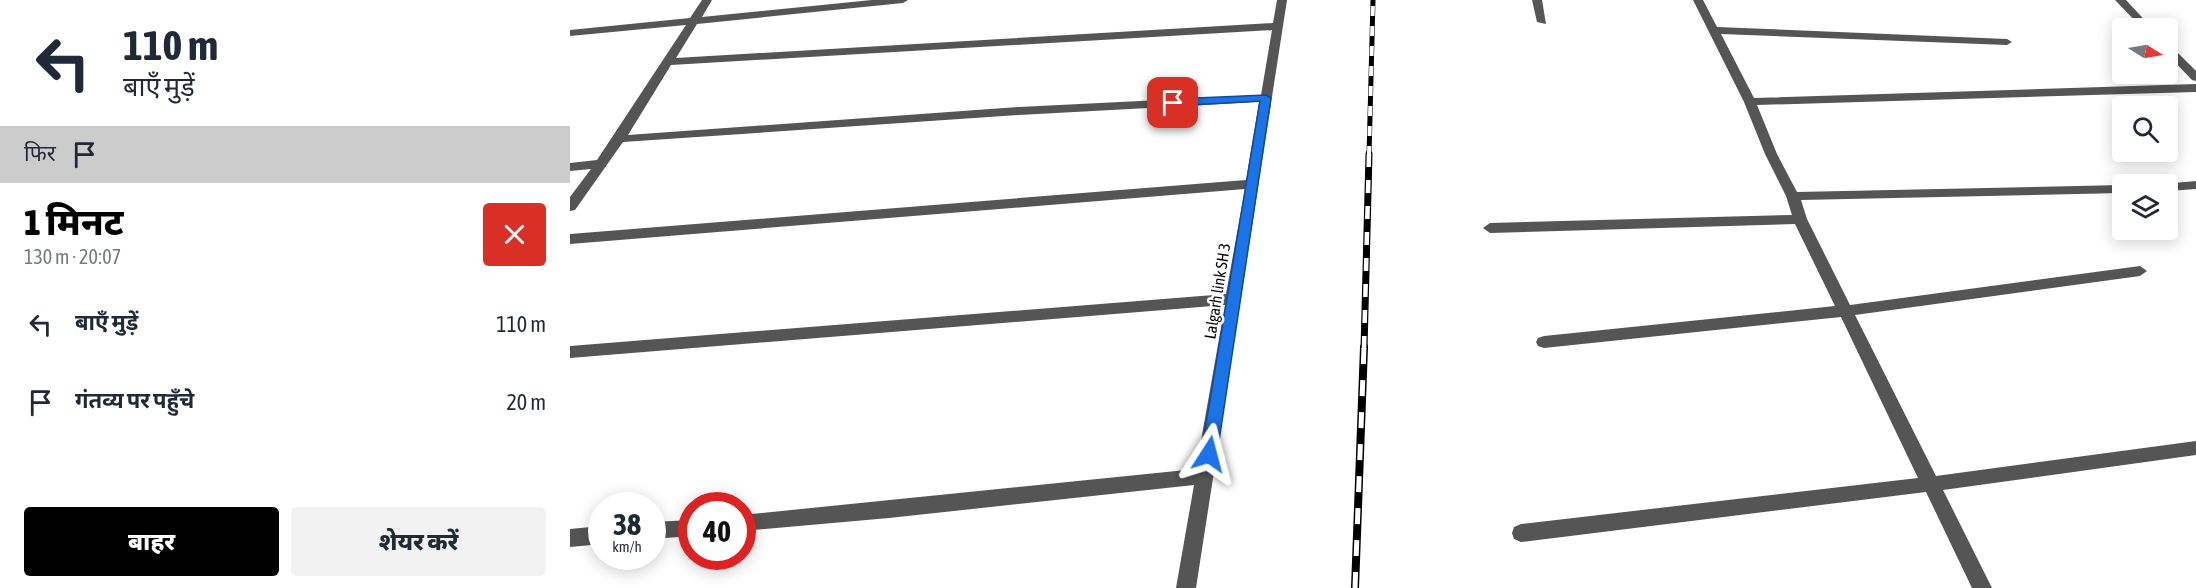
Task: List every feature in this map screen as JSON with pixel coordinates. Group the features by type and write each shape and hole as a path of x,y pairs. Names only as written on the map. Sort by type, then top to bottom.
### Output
{"street":[{"path":"570,207 619,139 707,0"},
{"path":"570,33 903,0"},
{"name":"Lalgarh link SH 3","path":"1186,588 1282,0"},
{"path":"1537,0 1542,22"},
{"path":"1698,0 1750,102 1771,154 1793,196 1800,219 1982,588"},
{"path":"2120,0 2137,18"},
{"path":"669,62 1277,26"},
{"path":"1712,30 2007,42"},
{"path":"2178,59 2196,78"},
{"path":"1750,102 2196,88"},
{"path":"619,139 1019,111 1266,98"},
{"path":"570,167 601,164"},
{"path":"570,239 1252,183"},
{"path":"2178,186 2196,185"},
{"path":"1793,196 2112,189"},
{"path":"1490,228 1800,219"},
{"path":"1544,342 1845,311 2140,271"},
{"path":"570,352 1234,299"},
{"path":"1521,533 1931,484 2196,448"},
{"path":"756,522 1206,476"},
{"path":"570,538 588,536"}],"railway":[{"path":"1369,156 1373,0"},
{"path":"1364,349 1369,154"},
{"path":"1355,588 1364,347"}],"route":[{"path":"1173,103 1266,98 1209,454"}]}
